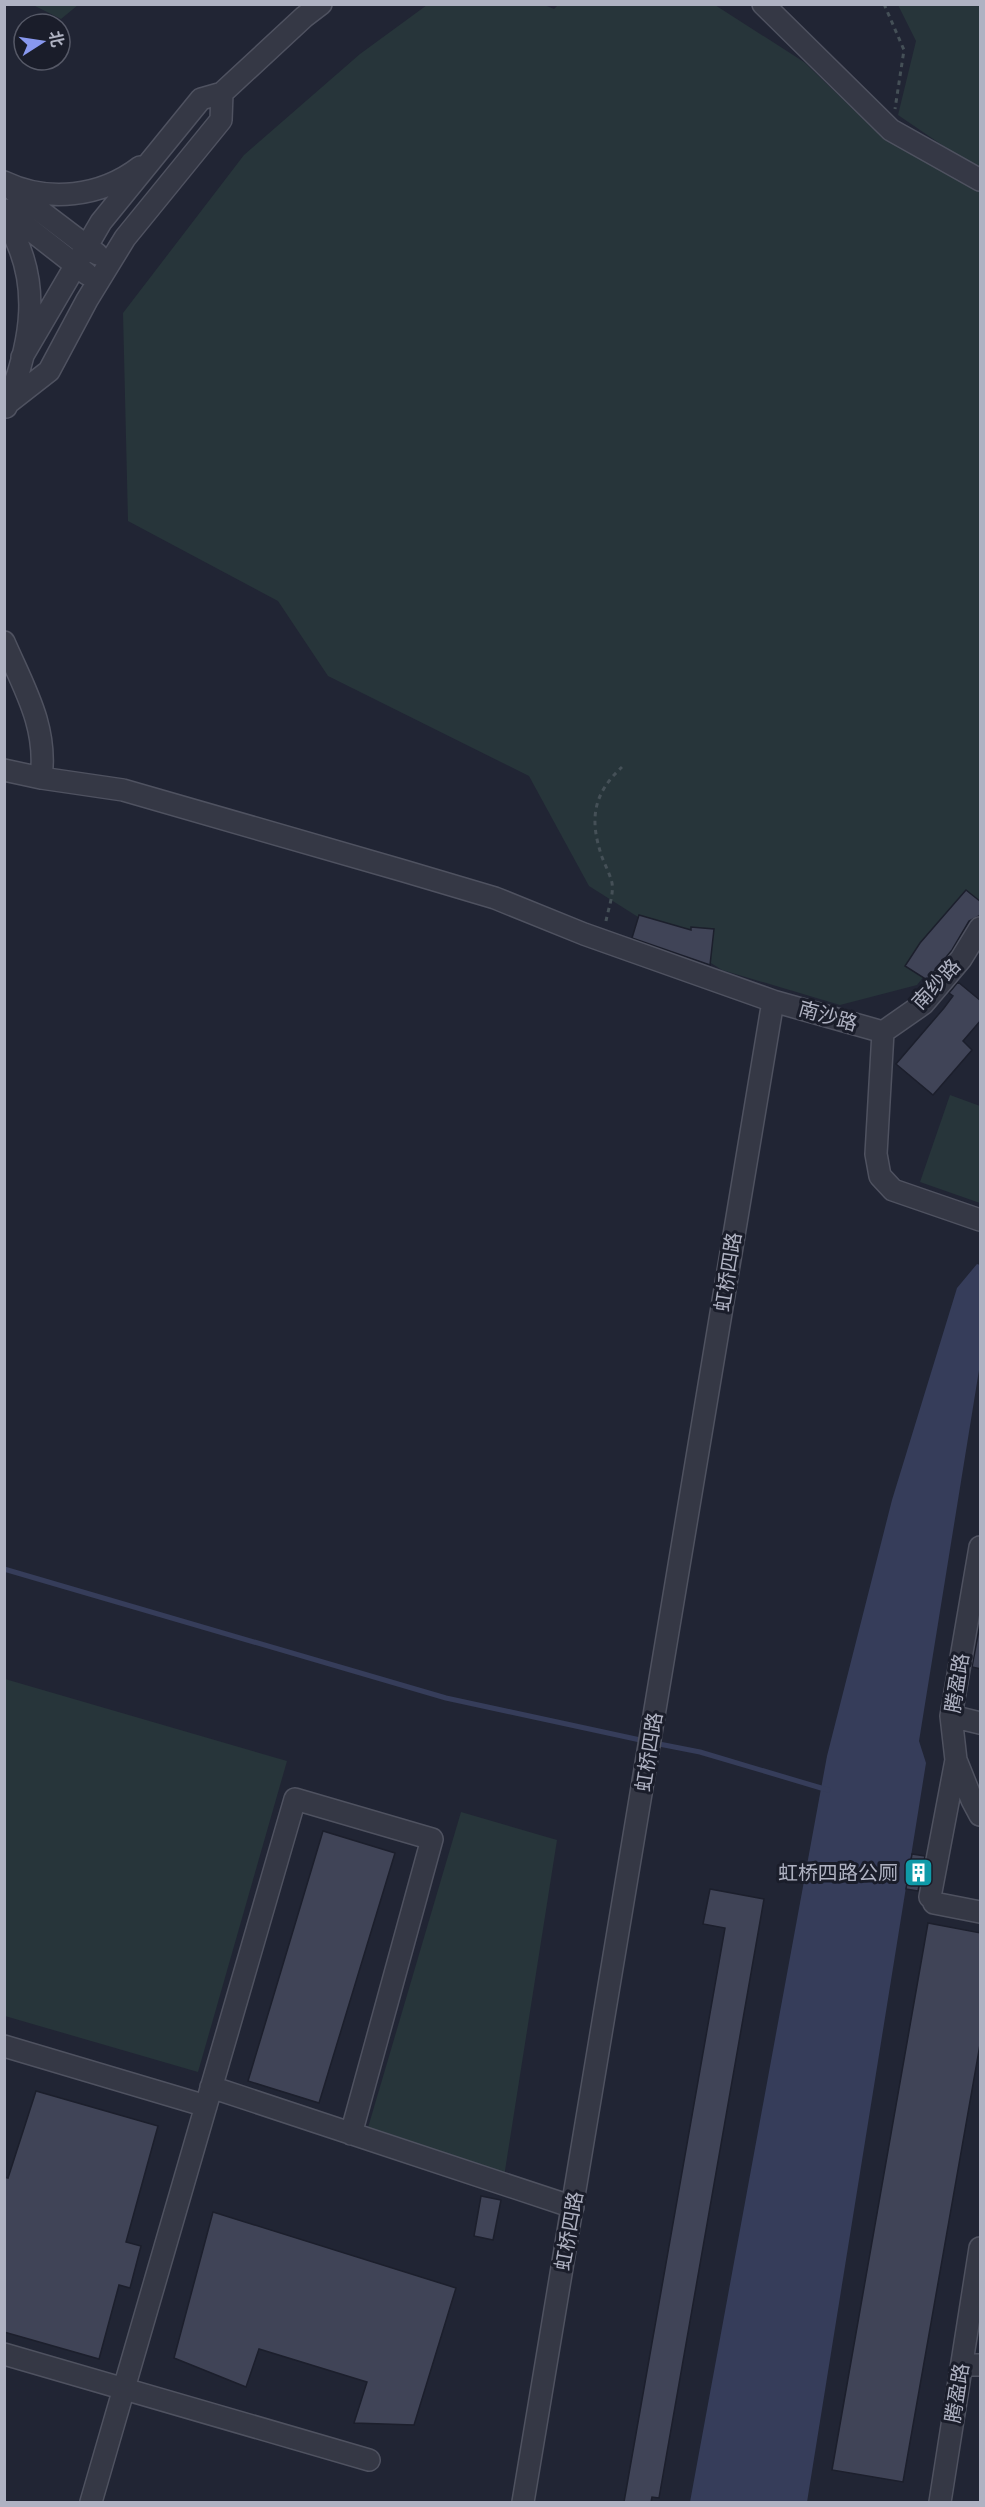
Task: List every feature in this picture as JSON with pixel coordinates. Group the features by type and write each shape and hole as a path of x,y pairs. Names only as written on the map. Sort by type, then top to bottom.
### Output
{"street":[{"path":"22,357 101,222 201,99 222,93 321,4"},
{"path":"763,4 891,130 981,180"},
{"path":"6,407 49,371 125,238 221,120 222,93"},
{"path":"4,183 38,194 80,194 118,180 137,170 155,155"},
{"path":"4,183 110,263"},
{"path":"4,210 98,282"},
{"path":"4,218 16,239 28,269 30,315 28,337 6,407"},
{"path":"4,642 40,729 43,748 40,778"},
{"name":"南沙路","path":"4,770 40,778 123,790 495,898 602,940 773,1001 883,1032"},
{"name":"南纱路","path":"883,1032 923,1004 961,959 981,928"},
{"name":"虹桥四路","path":"523,2502 773,1001"},
{"path":"883,1032 876,1154 880,1176 893,1190 981,1220"},
{"name":"腾盈路","path":"980,1554 951,1716 956,1760 972,1800 981,1815"},
{"path":"951,1716 981,1723"},
{"path":"956,1760 932,1900 981,1912"},
{"path":"91,2502 296,1799 432,1839 351,2134"},
{"path":"4,2046 351,2134 573,2207"},
{"name":"腾盈路","path":"940,2502 971,2365 981,2248"},
{"path":"4,2354 369,2460"}],"path":[{"path":"884,4 891,14 904,50 891,130"},
{"path":"602,940 613,885 595,830 595,809 600,792 621,767"}],"shaded area":[{"path":"542,4 554,9 559,4 715,5 804,62 885,140 956,172 980,190 980,906 917,985 840,1005 722,970 589,886 529,776 328,676 278,601 128,521 123,313 244,155 360,54 427,5"},
{"path":"33,5 78,5 70,12 47,12"},
{"path":"898,5 980,5 980,171 898,115 916,41"},
{"path":"950,1095 980,1106 980,1203 920,1182"},
{"path":"5,1679 287,1761 198,2072 5,2016"},
{"path":"461,1812 557,1840 504,2177 367,2131"}],"water":[{"path":"977,1264 980,1265 980,1364 919,1741 926,1763 807,2502 690,2502 827,1756 892,1500 957,1288"}],"building":[{"path":"966,890 981,902 981,915 969,921 952,950 927,980 905,966 920,943"},
{"path":"639,915 691,930 691,927 714,929 710,965 632,938"},
{"path":"958,982 981,1001 981,1020 963,1041 972,1050 933,1095 896,1064 944,1008 953,996 949,993"},
{"path":"981,1619 981,1669 972,1667"},
{"path":"323,1831 395,1853 319,2103 248,2081"},
{"name":"虹桥四路公厕","path":"912,1854 925,1856 918,1891 906,1889"},
{"path":"710,1889 764,1899 659,2498 652,2497 651,2502 624,2502 725,1928 703,1924"},
{"path":"928,1923 981,1933 981,2039 903,2482 832,2470"},
{"path":"36,2091 158,2126 126,2242 141,2246 130,2288 119,2285 99,2359 4,2332 4,2177 8,2178"},
{"path":"481,2196 501,2200 493,2240 474,2236"},
{"path":"213,2212 456,2288 414,2425 354,2423 367,2382 259,2349 246,2387 174,2358"}],"waterway":[{"path":"4,1569 446,1698 645,1741"},
{"path":"654,1743 700,1752 828,1790"}],"place":[{"name":"虹桥四路公厕","path":"919,1873"}]}
